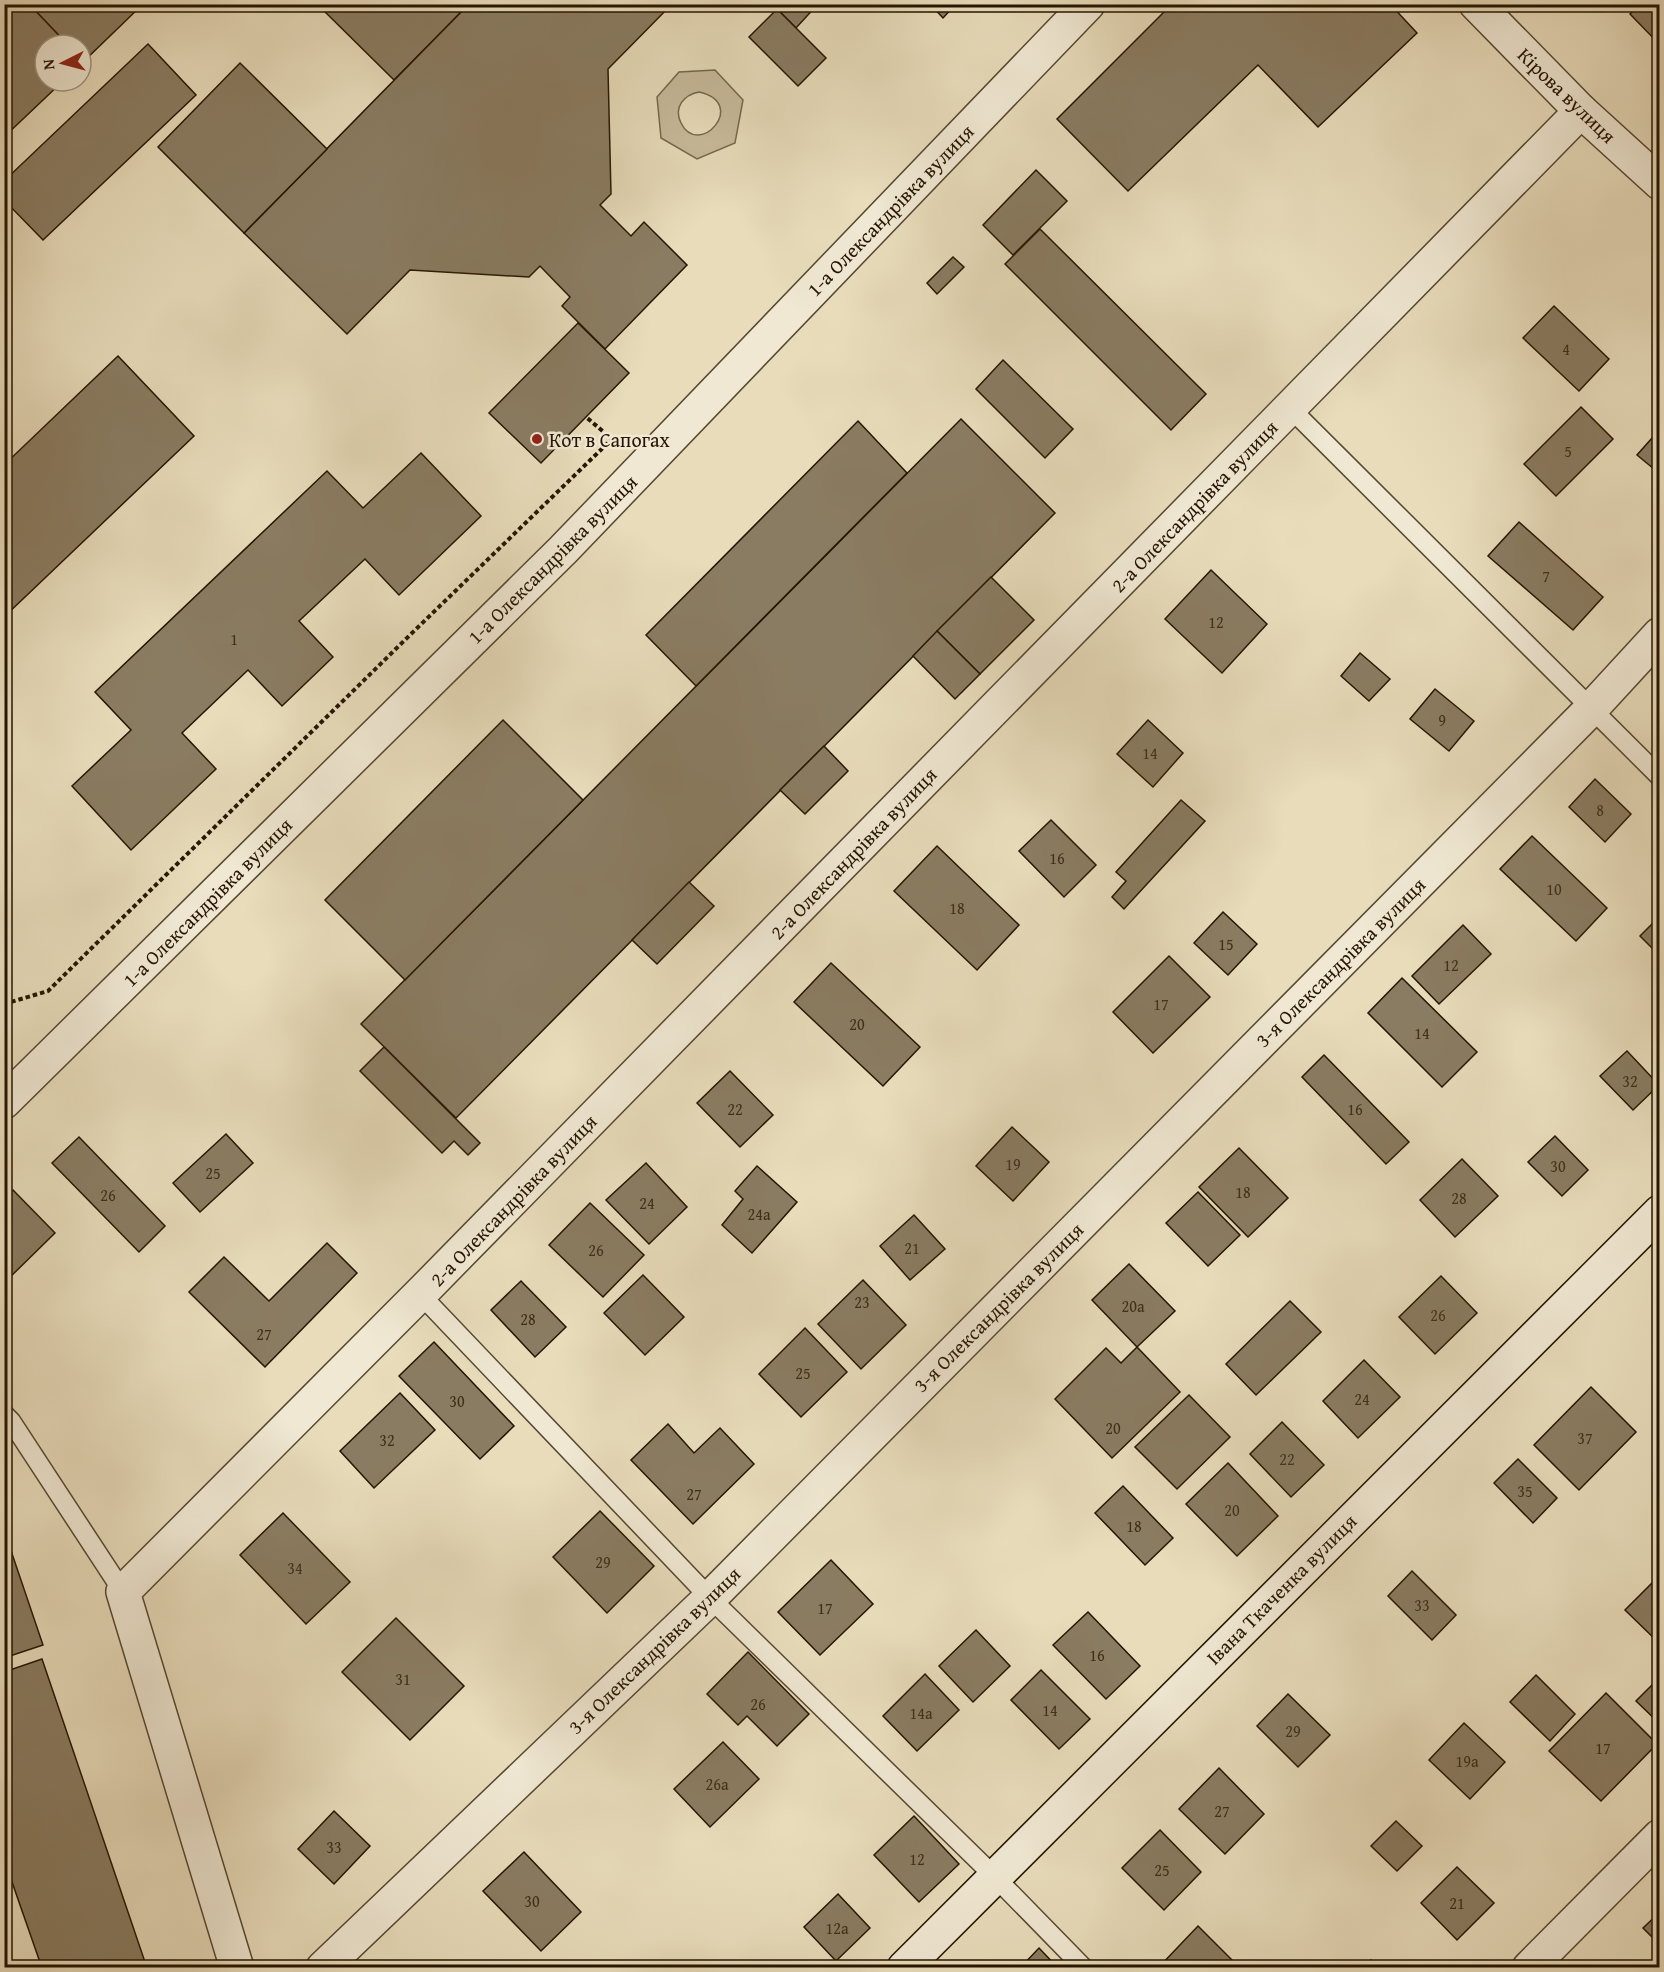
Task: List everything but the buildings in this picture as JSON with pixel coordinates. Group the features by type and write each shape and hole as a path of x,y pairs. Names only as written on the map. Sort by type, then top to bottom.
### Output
{"street":[{"name":"1-а Олександрівка вулиця","path":"4,1102 563,550 1088,4"},
{"name":"Кірова вулиця","path":"1476,4 1581,111 1657,175"},
{"name":"2-а Олександрівка вулиця","path":"123,1592 420,1294 1581,111"},
{"name":"3-я Олександрівка вулиця","path":"323,1968 710,1598 1591,709 1659,634"},
{"name":"Івана Ткаченка вулиця","path":"904,1968 1659,1212"},
{"path":"123,1592 237,1968"},
{"path":"1529,1968 1659,1836"}],"lane":[{"path":"1290,408 1659,777"},
{"path":"420,1294 710,1598 994,1876 1084,1968"},
{"path":"4,1414 11,1421 123,1592"}],"path":[{"path":"4,1004 48,991 612,439 586,417"}],"shaded area":[{"path":"715,70 743,100 735,143 697,159 661,138 657,97 679,72","holes":["699,92 713,98 720,107 720,116 716,125 708,132 698,135 689,132 679,117 681,103 689,96"]}],"place":[{"name":"Кот в Сапогах","path":"537,439"}]}
